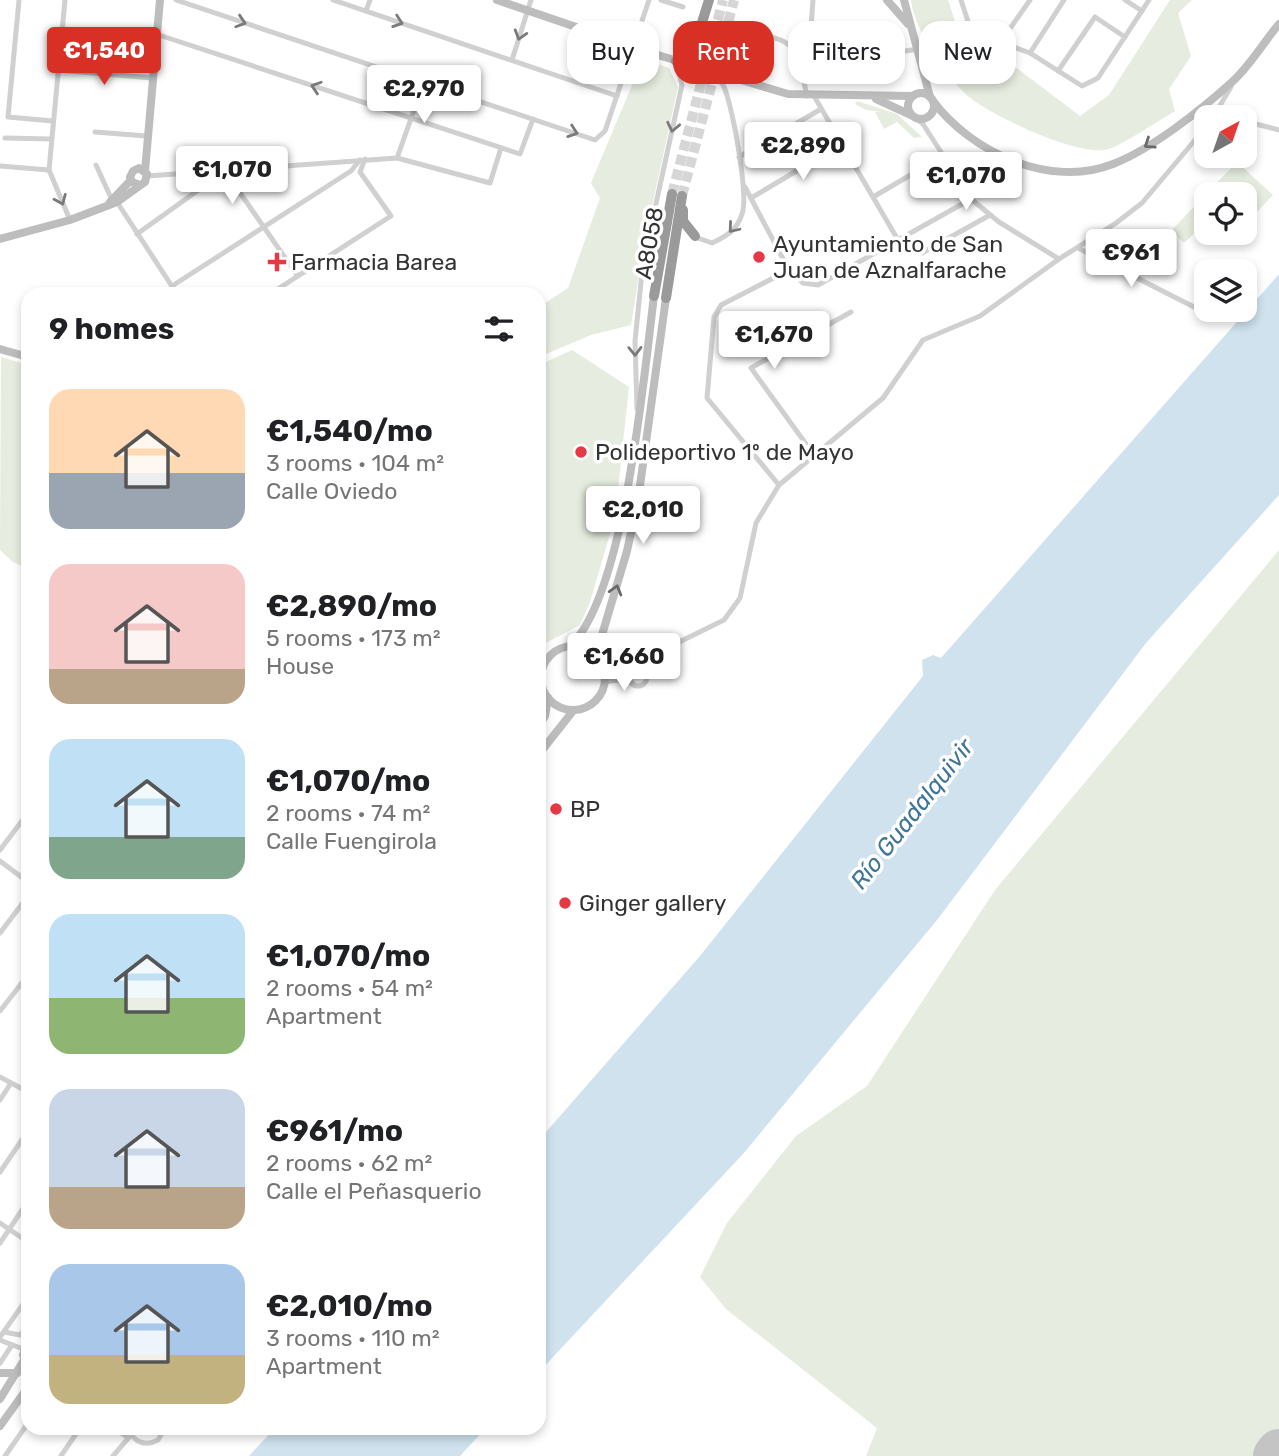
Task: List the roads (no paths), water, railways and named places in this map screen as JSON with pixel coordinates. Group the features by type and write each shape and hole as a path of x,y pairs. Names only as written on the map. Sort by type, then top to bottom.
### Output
{"highway":[{"path":"702,21 709,0"},
{"path":"677,195 683,221 695,236"},
{"path":"654,296 677,195"},
{"path":"666,298 677,195"}],"main road":[{"path":"0,239 70,220 111,203 140,185 146,174 145,146 160,0"},
{"path":"497,0 567,23"},
{"path":"887,0 910,27"},
{"path":"896,10 904,0"},
{"path":"904,0 919,52"},
{"path":"751,84 810,96 914,95 932,99 952,121 989,150 1013,161 1060,172 1111,165 1150,143 1233,81 1279,24"},
{"path":"913,116 908,106 920,84"},
{"path":"849,95 882,100 913,116 928,117 933,112 928,84"},
{"path":"111,203 131,180 131,174 136,169 145,146"},
{"path":"136,169 146,174"},
{"path":"131,180 140,185"},
{"path":"546,658 570,646 581,636 601,589 626,497 638,427 654,296"},
{"path":"596,655 627,551 638,500 666,298"},
{"path":"0,349 21,355"},
{"path":"548,698 563,709 573,710 590,705 597,699 605,682 603,667 596,655 570,646"},
{"path":"546,693 546,710"},
{"path":"546,745 573,710"},
{"path":"0,1399 21,1369"},
{"path":"0,1373 17,1373"},
{"path":"0,1426 21,1397"}],"street":[{"path":"19,0 8,117 53,121"},
{"path":"65,0 49,170 70,220"},
{"path":"176,0 195,3 595,140 605,131 621,84"},
{"path":"334,0 617,96"},
{"path":"366,11 370,0"},
{"path":"512,60 531,0"},
{"path":"643,21 649,0"},
{"path":"661,0 683,8"},
{"path":"811,21 813,0"},
{"path":"961,0 968,21"},
{"path":"1015,21 1030,0"},
{"path":"1030,52 1064,0"},
{"path":"1125,0 1142,11"},
{"path":"1016,48 1030,52 1082,86 1098,78 1149,0"},
{"path":"1058,71 1095,17 1125,37"},
{"path":"156,34 520,155 533,119"},
{"path":"62,37 155,46"},
{"path":"905,51 918,49"},
{"path":"59,70 152,78"},
{"path":"1220,105 1233,81"},
{"path":"397,158 424,82"},
{"name":"A8058","path":"638,427 635,341 643,263 682,84"},
{"path":"695,236 712,243 736,228 744,211 745,187 722,84"},
{"path":"806,84 810,96 821,109 898,240"},
{"path":"739,158 821,109"},
{"path":"913,116 971,199 990,215 1059,259"},
{"path":"1257,124 1279,130"},
{"path":"95,132 146,136"},
{"path":"5,138 51,139"},
{"path":"632,683 630,675 665,649 724,620 740,598 756,523 779,485 883,398 923,340 980,316 1142,203 1194,141"},
{"path":"751,198 842,144"},
{"path":"146,174 397,158 490,183 501,148"},
{"path":"873,197 943,156"},
{"path":"96,165 111,203 137,234 172,286 262,225 351,171 363,160"},
{"path":"280,287 391,216 360,172 363,160"},
{"path":"0,166 49,170"},
{"path":"225,171 297,275"},
{"path":"137,234 204,186"},
{"path":"745,187 789,270 803,283 818,285 971,199"},
{"path":"922,253 990,215"},
{"path":"1080,248 1194,307"},
{"path":"779,485 707,398 714,317 721,305 789,270"},
{"path":"814,455 751,368 851,312"},
{"path":"603,667 636,669 647,674 646,682 639,686 623,681 605,682"},
{"path":"0,850 21,822"},
{"path":"0,861 21,877"},
{"path":"0,933 21,905"},
{"path":"0,1011 21,984"},
{"path":"0,1077 21,1088"},
{"path":"0,1100 11,1083"},
{"path":"0,1172 21,1141"},
{"path":"0,1243 21,1212"},
{"path":"0,1223 21,1238"},
{"path":"1,1336 21,1307"},
{"path":"1,1336 21,1334"},
{"path":"1,1336 21,1348"},
{"path":"0,1363 12,1345"},
{"path":"5,1456 21,1433"},
{"path":"61,1456 74,1435"},
{"path":"113,1456 129,1436 141,1443 153,1443 162,1435"}],"water":[{"name":"Río Guadalquivir","path":"1279,274 1279,495 1146,643 937,920 743,1154 546,1365 546,1132 700,956 923,676 922,660 933,655 941,658 1237,322 1257,322 1257,299"},
{"path":"268,1435 480,1435 460,1456 249,1456"}],"tunnel":[{"path":"672,194 723,0"},
{"path":"682,196 734,0"}],"place":[{"name":"Ayuntamiento de San Juan de Aznalfarache","path":"759,257"},
{"name":"Farmacia Barea","path":"277,262"},
{"name":"Polideportivo 1º de Mayo","path":"581,452"},
{"name":"BP","path":"556,809"},
{"name":"Ginger gallery","path":"565,903"}]}
